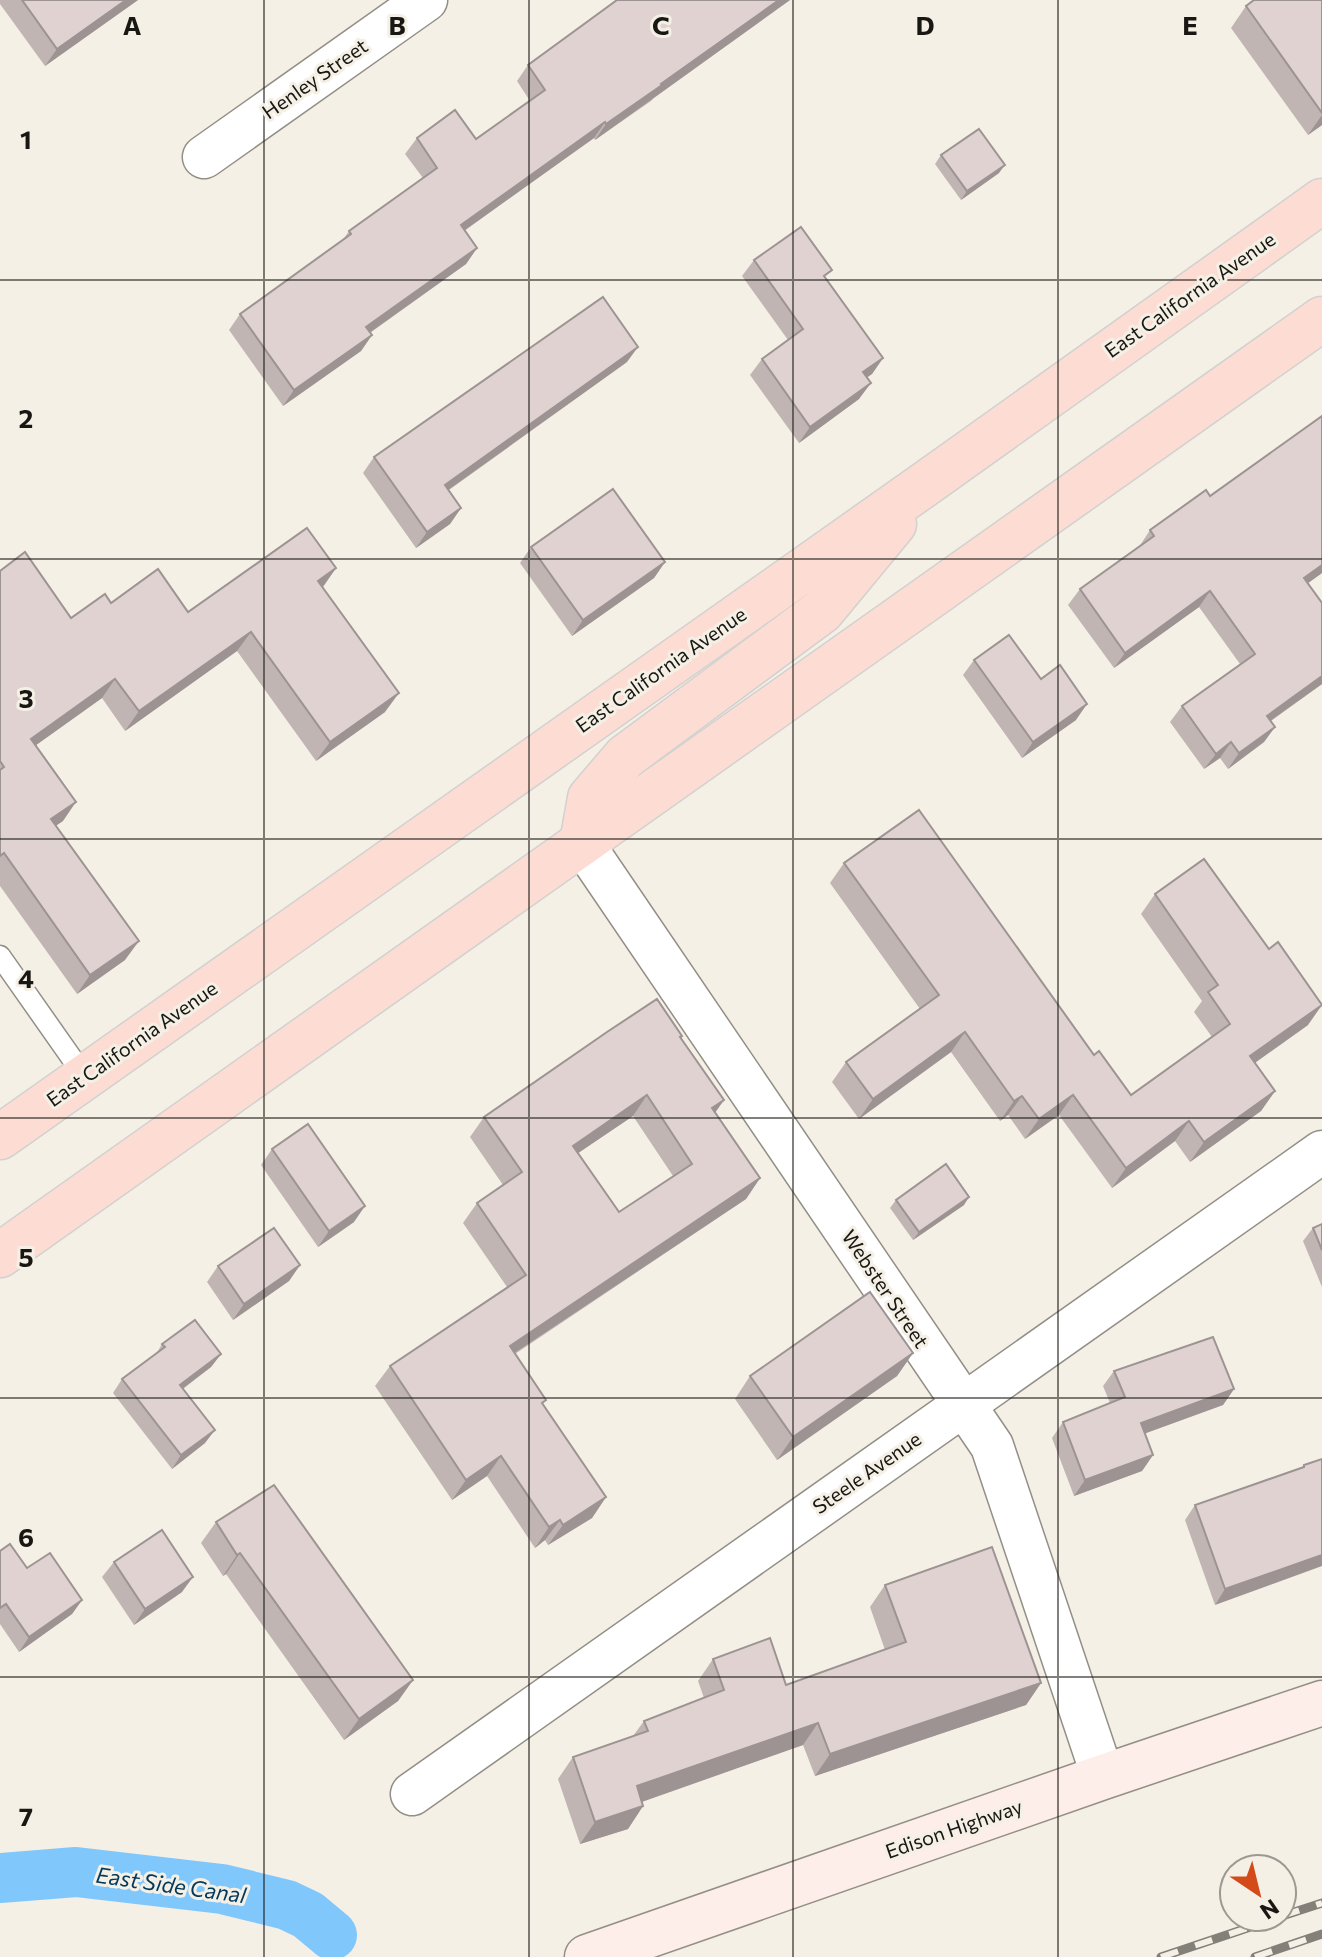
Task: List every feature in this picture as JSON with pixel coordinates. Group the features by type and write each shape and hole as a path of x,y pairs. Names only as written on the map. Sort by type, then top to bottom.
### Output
{"main road":[{"name":"East California Avenue","path":"0,1137 1322,201"},
{"path":"0,1255 1322,319"},
{"path":"582,843 590,798 625,757 822,611 928,482"},
{"name":"Edison Highway","path":"587,1957 1322,1703"}],"street":[{"name":"Henley Street","path":"204,157 426,0"},
{"name":"Webster Street","path":"582,843 992,1446 1103,1777"},
{"name":"Steele Avenue","path":"412,1794 1322,1152"}],"lane":[{"path":"0,956 85,1077"}],"building":[{"path":"22,0 126,0 57,49"},
{"path":"617,0 779,0 461,225 477,248 366,327 372,335 294,390 240,314 437,168 417,138 455,110 476,139 545,90 528,65"},
{"path":"1254,0 1322,0 1322,113 1246,6"},
{"path":"979,129 1005,165 967,191 941,155"},
{"path":"801,227 832,270 824,276 883,358 863,372 871,383 810,427 762,359 803,329 754,260"},
{"path":"603,297 638,347 445,485 461,508 427,532 374,457"},
{"path":"1322,416 1322,565 1304,578 1322,603 1322,676 1267,716 1275,727 1239,753 1231,742 1216,754 1182,706 1255,654 1210,591 1125,653 1080,589 1154,536 1150,530 1206,490 1210,496"},
{"path":"613,489 665,562 583,620 531,547"},
{"path":"307,528 336,568 318,581 399,693 330,742 251,632 139,711 115,679 31,739 76,802 51,819 139,941 90,975 4,853 0,856 0,770 4,767 0,761 0,571 25,552 71,618 105,594 111,603 158,569 188,612"},
{"path":"1009,635 1041,679 1060,665 1087,704 1033,742 974,660"},
{"path":"919,810 1094,1055 1099,1051 1131,1095 1230,1024 1208,992 1218,985 1155,894 1204,859 1269,949 1278,942 1322,1005 1250,1056 1275,1091 1204,1142 1189,1121 1126,1168 1073,1095 1039,1119 1022,1096 1014,1101 965,1032 873,1099 846,1062 939,995 844,863"},
{"path":"657,999 724,1100 712,1108 760,1178 510,1346 546,1400 542,1403 606,1497 563,1525 560,1520 549,1527 501,1456 466,1480 390,1366 526,1275 477,1203 522,1172 484,1117","holes":["647,1095 692,1164 619,1212 573,1146"]},
{"path":"308,1124 365,1206 329,1231 272,1149"},
{"path":"946,1164 969,1197 919,1232 896,1200"},
{"path":"1322,1224 1322,1250 1313,1228"},
{"path":"274,1228 300,1265 244,1304 218,1266"},
{"path":"870,1292 913,1353 793,1437 750,1376"},
{"path":"195,1320 221,1354 180,1385 215,1430 181,1455 122,1379"},
{"path":"1213,1337 1234,1389 1141,1423 1153,1455 1085,1480 1063,1422 1125,1397 1114,1371"},
{"path":"1322,1459 1322,1555 1225,1589 1195,1505"},
{"path":"274,1485 413,1680 359,1719 216,1522"},
{"path":"162,1530 193,1577 145,1609 114,1562"},
{"path":"10,1544 27,1568 50,1553 82,1600 29,1637 6,1604 0,1608 0,1551"},
{"path":"992,1547 1041,1683 830,1754 818,1723 637,1786 643,1806 595,1822 573,1757 648,1731 644,1721 724,1690 713,1659 770,1638 786,1685 906,1642 885,1585"}],"waterway":[{"name":"East Side Canal","path":"0,1878 76,1872 222,1889 287,1905 308,1915 332,1935"}],"railway":[{"path":"1298,1911 1322,1903"},
{"path":"1161,1957 1232,1933"},
{"path":"1255,1957 1322,1934"}]}
